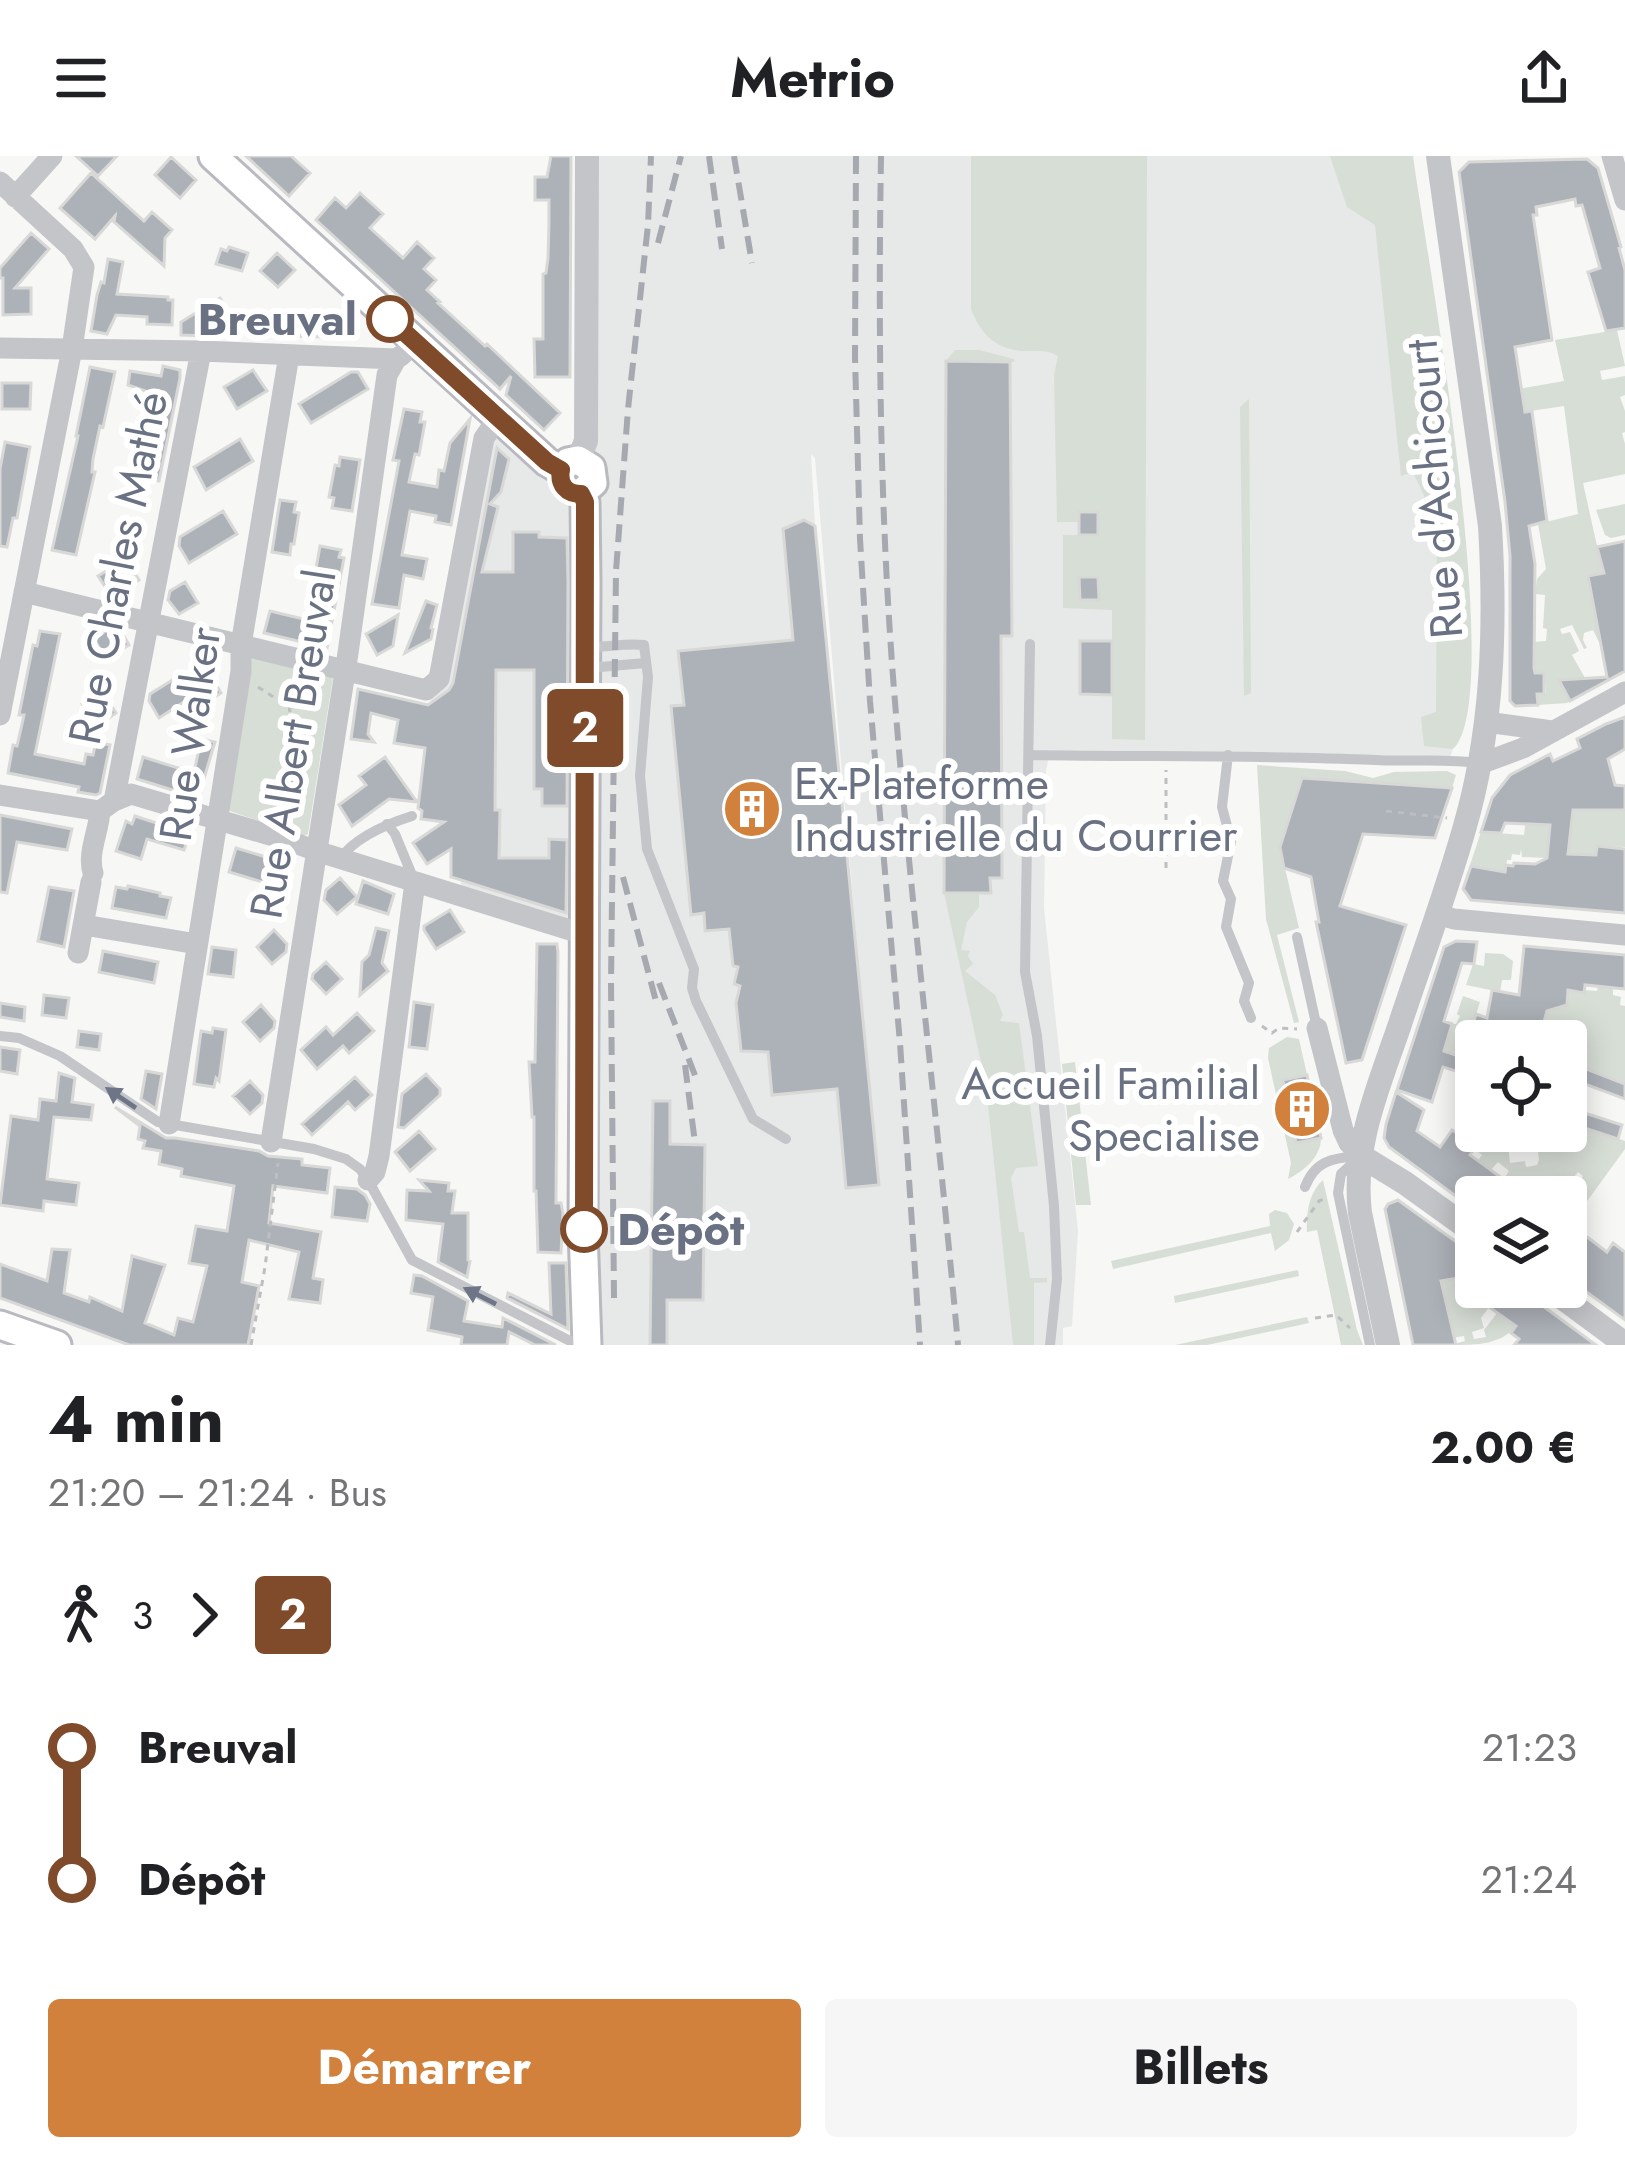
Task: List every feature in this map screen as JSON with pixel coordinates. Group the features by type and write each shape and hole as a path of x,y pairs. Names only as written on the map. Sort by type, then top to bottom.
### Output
{"main road":[{"path":"213,156 405,350 499,417 547,462 588,464 593,472 590,488 581,494 585,502 587,1344"},
{"path":"0,1324 57,1345"}],"street":[{"path":"0,715 84,267 73,249 8,190 52,156"},
{"path":"569,465 586,441 587,156"},
{"name":"Rue d'Achicourt","path":"1388,1345 1357,1193 1362,1135 1466,821 1480,764 1492,649 1490,526 1438,156"},
{"path":"1612,156 1625,200"},
{"path":"0,348 289,355 405,350"},
{"name":"Rue Albert Breuval","path":"276,1143 387,375 405,350"},
{"name":"Rue Charles Mathé","path":"78,952 92,877 90,862 147,622 201,351"},
{"name":"Rue Walker","path":"169,1124 289,355"},
{"path":"24,592 426,690 439,680 484,438 499,417"},
{"path":"1480,764 1509,755 1625,692"},
{"path":"1486,722 1552,731"},
{"path":"0,795 107,806 131,794 585,932"},
{"path":"368,1180 379,1156 415,882"},
{"path":"1436,914 1625,934"},
{"path":"84,926 197,944"},
{"path":"1317,1028 1349,1143 1361,1156 1455,1219"},
{"path":"1576,1308 1625,1344"}],"lane":[{"path":"585,658 624,643 644,645 648,677 640,776 647,849 694,969 692,988 705,1021 753,1119 786,1139"},
{"path":"1030,644 1025,972 1037,1036 1054,1206 1057,1279 1050,1345"},
{"path":"585,658 645,663"},
{"path":"1030,755 1228,755 1480,764"},
{"path":"1228,755 1222,808 1231,841 1223,881 1231,899 1226,927 1249,982 1244,1001 1251,1018"},
{"path":"340,859 346,850 387,824 412,816"},
{"path":"387,824 415,882"},
{"path":"1298,937 1317,1028"},
{"path":"0,1036 19,1038 60,1056 147,1116 169,1124 346,1159 368,1180 412,1260 572,1342 587,1344"},
{"path":"1305,1187 1323,1162 1361,1156"},
{"path":"1361,1156 1341,1174 1338,1193 1370,1345"}],"path":[{"path":"241,671 262,692 289,707 318,706 341,694"},
{"path":"289,707 295,733 290,841"},
{"path":"1166,868 1167,756"},
{"path":"1386,811 1466,821"},
{"path":"1251,1018 1272,1033 1279,1028 1317,1028"},
{"path":"251,1345 266,1267 276,1143"},
{"path":"1297,1232 1319,1202 1338,1193"},
{"path":"1315,1318 1336,1315 1357,1330"}],"shaded area":[{"path":"587,156 1404,156 1449,445 1447,742 1453,749 1448,763 1049,756 1044,908 1078,1231 1072,1326 1063,1328 1063,1345 587,1345 585,933 461,896 461,814 418,810 431,695 499,417 561,470 577,477","holes":["811,454 815,458 858,959 815,526"]},
{"path":"971,156 1147,156 1145,740 1112,739 1112,610 1063,608 1063,535 1098,535 1098,513 1080,512 1079,522 1057,522 1054,375 1058,356 1001,346 986,335 971,309"},
{"path":"1330,156 1413,156 1468,562 1472,647 1468,713 1453,749 1424,746 1421,717 1436,712 1437,524 1413,472 1401,476 1375,225 1347,207"},
{"path":"1617,330 1625,366 1600,371 1602,380 1625,376 1625,395 1620,397 1625,411 1625,474 1583,483 1603,573 1603,650 1593,630 1584,633 1584,649 1572,625 1560,629 1562,634 1570,632 1579,651 1572,655 1585,678 1560,680 1567,703 1538,705 1537,694 1546,693 1544,673 1532,668 1534,642 1546,641 1547,629 1543,628 1545,595 1535,594 1537,579 1546,569 1538,524 1578,514 1564,406 1510,414 1507,391 1564,381 1555,340"},
{"path":"955,350 979,350 1014,362 946,361"},
{"path":"1249,399 1251,693 1244,696 1240,407"},
{"path":"1625,504 1625,535 1605,535 1596,510"},
{"path":"254,656 333,678 308,834 303,836 227,810"},
{"path":"1257,765 1345,771 1373,778 1394,772 1456,775 1452,788 1302,779 1280,847 1299,928 1277,935 1299,1022 1294,1023 1266,919"},
{"path":"1527,809 1551,809 1547,858 1522,857 1521,849 1520,855 1512,854 1507,860 1505,872 1470,865 1481,832 1524,835"},
{"path":"1573,810 1625,810 1625,847 1598,846 1596,855 1567,866"},
{"path":"944,893 979,893 979,907 967,922 961,950 970,951 973,964 965,971 995,995 1003,1015 1000,1021 1019,1023 1038,1166 1016,1168 1011,1178 1030,1278 1047,1278 1047,1282 1034,1283 1034,1345 1013,1345 986,1085"},
{"path":"1485,953 1503,954 1513,961 1511,980 1502,980 1500,992 1466,985 1473,964 1484,966"},
{"path":"1569,983 1583,993 1597,991 1598,986 1613,988 1613,995 1621,997 1625,1084 1587,1069 1587,1020 1545,1020 1551,1002 1567,1005"},
{"path":"1463,996 1480,1002 1474,1020 1458,1020"},
{"path":"1455,1024 1455,1055 1444,1052"},
{"path":"1287,1037 1299,1039 1307,1075 1283,1081 1296,1142 1321,1138 1310,1163 1288,1179 1291,1163 1268,1058 1269,1048"},
{"path":"1075,1062 1091,1205 1076,1205 1062,1064"},
{"path":"1587,1129 1625,1141 1625,1149 1587,1201 1587,1176 1578,1172 1575,1176 1506,1176 1509,1171 1498,1162 1491,1170 1486,1166 1466,1176 1482,1155 1478,1152 1509,1152 1510,1163 1525,1161 1526,1167 1537,1165 1538,1152 1587,1152"},
{"path":"1323,1180 1363,1345 1341,1345 1317,1230 1307,1232 1309,1203"},
{"path":"1275,1210 1287,1213 1294,1224 1289,1240 1275,1251 1271,1233 1113,1269 1111,1261 1270,1226 1269,1214"},
{"path":"1298,1270 1299,1276 1175,1303 1174,1296"},
{"path":"1455,1279 1455,1308 1488,1308 1481,1318 1484,1328 1472,1332 1474,1339 1486,1337 1484,1330 1497,1313 1518,1324 1496,1340 1450,1345 1465,1341 1464,1336 1452,1338 1441,1282"},
{"path":"1307,1317 1309,1323 1207,1345 1175,1345"}],"building":[{"path":"76,156 117,156 98,176"},
{"path":"246,156 291,156 310,173 289,196"},
{"path":"551,156 571,156 570,377 535,377 534,339 543,339 549,200 535,200 535,177 547,177"},
{"path":"171,157 196,180 180,198 155,175"},
{"path":"1587,159 1598,168 1621,247 1625,328 1606,331 1588,272 1600,268 1582,205 1576,206 1575,199 1536,207 1537,215 1533,215 1552,340 1515,347 1525,412 1532,411 1547,521 1529,526 1535,564 1534,668 1535,673 1544,673 1544,694 1537,694 1538,705 1515,706 1510,701 1510,556 1505,502 1459,172 1469,162"},
{"path":"91,173 144,221 152,212 172,230 165,238 164,266 114,222 115,216 95,239 60,208"},
{"path":"360,193 383,214 370,228 403,258 417,242 434,258 424,269 436,280 427,290 438,303 560,413 544,430 506,395 511,376 500,389 316,220 335,198 346,208"},
{"path":"31,233 49,249 15,288 31,288 31,314 3,315 0,268"},
{"path":"221,249 248,253 242,271 216,264"},
{"path":"277,253 295,270 278,287 260,271"},
{"path":"108,259 123,262 117,294 173,300 172,325 116,315 107,334 91,331"},
{"path":"220,298 229,312 224,326 209,336 181,335 181,322"},
{"path":"262,312 333,313 333,330 325,330 325,337 287,336 287,324 263,338 251,319"},
{"path":"946,361 1010,362 1012,636 1001,636 1002,878 990,878 991,893 944,893"},
{"path":"163,366 180,370 180,378 159,481 140,477 141,454 135,452 138,439 143,440 151,425 157,395 128,385 130,371 161,376"},
{"path":"90,367 115,372 76,555 52,550"},
{"path":"253,370 267,391 237,409 224,387"},
{"path":"358,372 368,389 311,423 299,404"},
{"path":"2,383 31,383 30,409 2,409"},
{"path":"404,409 422,412 420,422 425,422 409,482 437,487 450,443 470,419 451,525 435,522 436,516 410,511 402,555 427,559 423,579 404,575 399,608 372,604"},
{"path":"240,439 253,461 206,490 194,467"},
{"path":"5,442 30,447 7,547 0,546 0,469"},
{"path":"497,448 509,459 501,492 490,504 498,507 482,572 513,572 513,532 539,532 539,537 567,538 568,582 567,806 542,806 542,789 534,789 534,670 496,670 499,858 549,858 549,839 567,840 566,913 451,877 451,849 427,864 413,843 444,822 421,819 418,808 425,748 394,743 398,720 371,713 368,734 374,742 351,739 358,689 428,705 453,683"},
{"path":"340,457 360,460 352,511 332,508 334,498 329,497"},
{"path":"280,500 296,502 294,512 299,513 290,555 272,552"},
{"path":"223,511 237,534 189,563 179,546 180,537"},
{"path":"1079,512 1098,512 1098,535 1079,535"},
{"path":"804,520 815,526 879,1185 846,1188 837,1089 772,1095 768,1052 741,1051 736,1003 740,986 734,984 738,967 733,966 729,929 705,931 704,913 691,915 671,706 684,705 678,651 793,640 783,529"},
{"path":"1625,541 1625,671 1570,701 1559,680 1607,677 1588,576 1604,573 1597,547"},
{"path":"320,546 341,550 339,557 344,558 327,648 264,633 270,611 316,622 326,579 315,574"},
{"path":"126,559 139,580 111,596 98,576"},
{"path":"1079,577 1098,577 1099,600 1080,600"},
{"path":"185,582 198,603 179,614 168,600 170,591"},
{"path":"426,601 437,605 431,639 405,653"},
{"path":"398,615 393,646 377,655 366,634"},
{"path":"110,628 121,631 129,645 106,659 94,639"},
{"path":"40,631 60,634 35,754 84,764 96,742 110,745 96,795 78,792 79,787 8,773 24,715 19,715 33,645 37,646"},
{"path":"1080,641 1112,641 1112,695 1080,694"},
{"path":"208,671 221,693 194,710 187,700 159,718 150,694 174,679 180,689"},
{"path":"102,691 116,713 97,726 82,704"},
{"path":"1625,717 1625,749 1608,759 1615,785 1625,786 1625,810 1573,810 1568,854 1596,855 1597,846 1625,849 1625,913 1471,900 1463,889 1471,866 1505,872 1506,865 1535,864 1547,858 1550,825 1505,823 1501,833 1481,832 1492,798 1510,775 1550,754 1553,761 1580,748 1577,739"},
{"path":"201,739 215,742 198,798 137,779 143,757 194,773"},
{"path":"385,757 417,802 389,799 352,826 339,805 366,785 359,776"},
{"path":"1302,778 1452,788 1435,838 1363,834 1340,906 1406,925 1362,1060 1346,1063 1311,877 1284,868 1280,847"},
{"path":"0,815 72,829 67,850 17,842 7,893 0,892"},
{"path":"135,816 191,829 184,850 147,839 141,859 116,851 126,821 132,824"},
{"path":"236,848 289,864 282,888 229,872"},
{"path":"340,878 357,897 337,914 324,900 326,890"},
{"path":"363,881 394,894 388,914 356,904"},
{"path":"49,887 74,891 64,947 38,941"},
{"path":"116,887 171,898 166,918 112,908"},
{"path":"450,910 464,932 436,949 424,926"},
{"path":"376,928 389,931 382,963 388,971 360,995 362,962 369,955"},
{"path":"274,930 287,944 286,952 272,964 257,947"},
{"path":"1456,941 1477,942 1474,964 1462,963 1444,1021 1452,1024 1444,1051 1455,1055 1455,1071 1443,1067 1432,1102 1397,1090 1444,947"},
{"path":"537,944 557,944 558,952 556,1203 561,1203 563,1213 561,1253 538,1252 529,1062 535,1062"},
{"path":"1524,946 1625,955 1625,989 1585,985 1584,993 1568,990 1567,1005 1547,1011 1544,1020 1474,1020 1476,1014 1487,1018 1492,990 1519,995"},
{"path":"212,947 236,950 233,977 208,974"},
{"path":"103,951 158,962 154,983 99,972"},
{"path":"326,962 342,979 326,994 312,979"},
{"path":"44,995 69,998 66,1018 42,1015"},
{"path":"414,1002 433,1005 427,1049 409,1047"},
{"path":"0,1003 25,1007 24,1021 0,1017"},
{"path":"261,1005 275,1021 260,1041 243,1022"},
{"path":"357,1013 374,1031 349,1053 343,1046 317,1069 301,1050 326,1027 333,1035"},
{"path":"213,1028 226,1030 219,1081 216,1078 214,1087 194,1084 201,1031 212,1033"},
{"path":"79,1031 101,1034 99,1050 77,1047"},
{"path":"0,1047 20,1050 17,1074 0,1071"},
{"path":"1587,1069 1625,1084 1625,1099 1587,1085"},
{"path":"146,1071 162,1074 156,1109 141,1099"},
{"path":"59,1073 75,1078 72,1102 93,1105 91,1120 54,1117 47,1179 79,1183 76,1205 44,1201 43,1211 0,1205 11,1116 38,1120 40,1099 56,1101"},
{"path":"426,1074 440,1095 404,1128 398,1127 402,1094"},
{"name":"Accueil Familial Specialise","path":"1307,1075 1321,1138 1296,1143 1283,1080"},
{"path":"355,1077 372,1095 355,1110 348,1102 312,1135 302,1124"},
{"path":"250,1081 263,1095 262,1103 250,1114 233,1096"},
{"path":"1396,1092 1424,1110 1417,1131 1440,1147 1452,1130 1455,1152 1472,1152 1499,1176 1455,1176 1455,1196 1389,1147 1384,1138"},
{"path":"653,1101 670,1101 670,1144 705,1145 703,1300 667,1300 667,1345 650,1345"},
{"path":"115,1107 166,1138 259,1151 302,1159 302,1165 330,1168 327,1193 273,1186 269,1223 321,1232 313,1278 323,1280 320,1303 289,1299 299,1252 249,1240 242,1282 259,1286 248,1345 129,1345 0,1298 0,1264 47,1281 52,1249 70,1250 64,1293 89,1302 90,1297 122,1311 132,1256 165,1265 145,1323 174,1335 178,1318 193,1322 207,1266 189,1263 196,1226 227,1231 234,1186 181,1176 182,1169 159,1164 161,1151 143,1148 145,1141 138,1139 140,1126"},
{"path":"1587,1114 1622,1125 1618,1139 1587,1129"},
{"path":"419,1131 435,1149 410,1171 395,1152"},
{"path":"419,1180 449,1183 448,1191 455,1191 452,1213 468,1213 467,1277 438,1262 443,1224 406,1220 407,1190 429,1191"},
{"path":"335,1187 357,1189 365,1195 370,1204 367,1221 332,1217"},
{"path":"1398,1200 1455,1241 1455,1279 1441,1281 1456,1345 1413,1345 1385,1209"},
{"path":"1587,1237 1607,1252 1613,1243 1625,1252 1625,1320 1587,1292"},
{"path":"549,1263 566,1263 568,1329 507,1298 508,1293 551,1314"},
{"path":"414,1275 468,1301 464,1321 502,1327 503,1318 556,1345 535,1345 509,1332 507,1345 461,1345 462,1337 428,1330 433,1297 411,1293"},
{"path":"1490,1308 1546,1308 1596,1345 1514,1345 1519,1339 1511,1333 1516,1326"}],"railway":[{"path":"614,1298 611,983 616,571 651,156"},
{"path":"658,243 681,156"},
{"path":"709,156 722,249"},
{"path":"734,156 752,263"},
{"path":"856,156 860,539 920,1345"},
{"path":"881,156 881,429 890,634 958,1345"},
{"path":"623,877 657,1005"},
{"path":"659,983 698,1083"},
{"path":"685,1065 695,1143"}],"bus line":[{"name":"2","path":"390,319 561,470 564,488 581,494 585,502 584,1229"}],"place":[{"name":"Breuval","path":"390,319"},
{"name":"Ex-Plateforme Industrielle du Courrier","path":"752,809"},
{"name":"Accueil Familial Specialise","path":"1302,1109"},
{"name":"Dépôt","path":"584,1229"}]}
